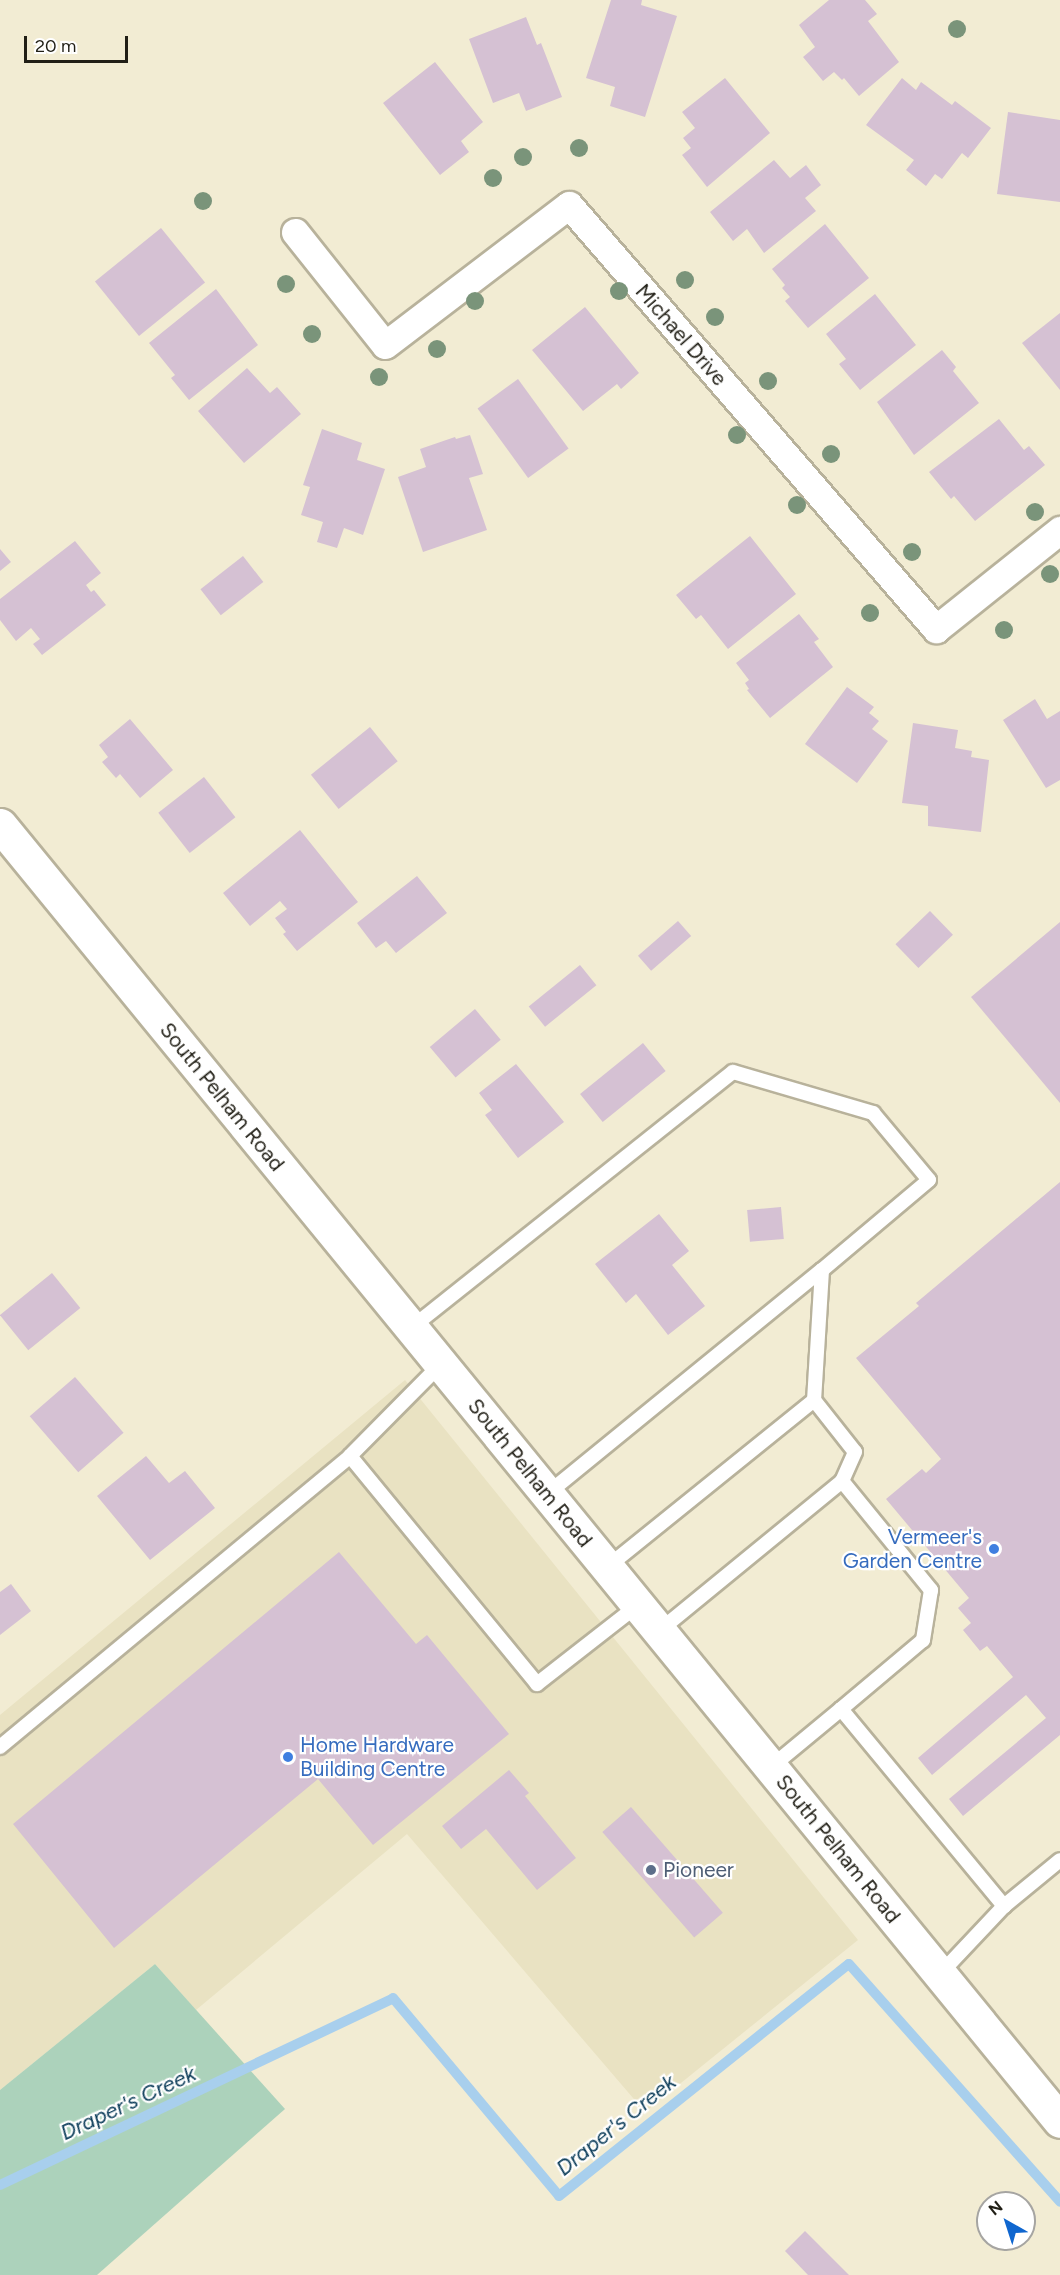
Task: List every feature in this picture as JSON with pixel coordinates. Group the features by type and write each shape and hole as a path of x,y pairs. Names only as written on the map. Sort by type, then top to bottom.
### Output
{"main road":[{"name":"South Pelham Road","path":"0,825 1060,2121"}],"street":[{"name":"Michael Drive","path":"295,232 385,345 569,205 936,629 1060,531"}],"lane":[{"path":"411,1328 733,1072 873,1113 929,1180 547,1494"},
{"path":"659,1632 842,1481 855,1452 814,1400 822,1270"},
{"path":"0,1747 350,1456 441,1364"},
{"path":"606,1568 814,1400"},
{"path":"350,1456 537,1684 637,1606"},
{"path":"771,1767 923,1640 931,1590 842,1481"},
{"path":"841,1709 1004,1906"},
{"path":"940,1974 1004,1906 1060,1860"}],"shaded area":[{"path":"405,1380 858,1940 645,2112 407,1834 196,2010 155,1964 0,2090 0,1715"}],"green space":[{"path":"155,1964 285,2109 97,2275 0,2275 0,2090"}],"building":[{"path":"611,0 642,0 641,5 677,16 645,117 610,106 615,87 586,78"},
{"path":"829,0 865,0 877,14 868,21 899,62 859,96 844,78 842,80 834,72 823,81 803,57 815,47 799,25"},
{"path":"526,17 537,45 541,43 562,97 526,111 519,93 493,103 469,39"},
{"path":"435,62 483,122 461,141 469,152 440,175 383,103"},
{"path":"725,78 770,133 707,187 682,155 691,148 683,138 695,128 682,112"},
{"path":"902,78 916,90 921,82 952,105 955,101 991,128 968,158 962,153 942,179 935,174 926,186 906,170 914,160 866,125"},
{"path":"1008,112 1060,120 1060,202 997,194"},
{"path":"774,160 790,178 806,165 821,185 805,198 816,211 764,253 747,229 733,241 710,212"},
{"path":"825,224 869,278 808,328 785,301 790,297 782,288 785,285 772,269"},
{"path":"161,228 205,282 139,336 95,281"},
{"path":"216,289 258,345 189,400 171,378 175,375 149,343"},
{"path":"875,294 916,345 860,390 839,364 846,359 826,334"},
{"path":"585,307 639,373 621,389 617,384 583,411 532,350"},
{"path":"1060,313 1060,390 1022,343"},
{"path":"942,350 956,367 953,371 979,403 914,455 877,402"},
{"path":"247,368 270,393 277,387 301,414 244,463 198,411"},
{"path":"518,379 569,449 528,478 478,408"},
{"path":"999,419 1024,450 1029,446 1045,465 975,521 954,496 951,499 929,472"},
{"path":"322,429 362,443 357,460 385,469 363,535 344,528 337,548 317,542 323,522 301,515 310,487 303,485"},
{"path":"470,435 483,474 469,478 487,530 423,552 398,477 426,467 420,449 455,437 456,439"},
{"path":"750,536 796,594 728,649 701,615 696,619 676,595"},
{"path":"75,541 101,573 86,585 91,592 94,590 106,605 42,655 33,644 40,639 31,628 16,641 0,620 0,599"},
{"path":"0,549 11,562 0,571"},
{"path":"243,556 263,582 221,615 200,589"},
{"path":"799,614 819,639 814,642 833,667 770,718 747,690 749,689 745,683 749,680 736,663"},
{"path":"847,687 874,707 869,713 879,721 872,729 888,741 857,783 805,744"},
{"path":"1035,699 1047,719 1060,711 1060,780 1046,788 1003,720"},
{"path":"130,719 173,770 140,798 120,774 116,778 102,762 108,757 99,745"},
{"path":"913,723 958,730 955,748 972,751 971,757 989,760 981,832 928,826 928,806 902,803"},
{"path":"370,727 398,761 339,809 311,775"},
{"path":"204,777 235,817 190,853 158,813"},
{"path":"300,830 358,902 297,951 283,934 286,932 275,918 287,909 280,901 250,926 223,893"},
{"path":"417,876 447,913 396,953 386,941 376,948 357,923"},
{"path":"930,911 953,935 918,968 895,944"},
{"path":"678,921 691,936 651,971 638,956"},
{"path":"1060,922 1060,1103 971,997"},
{"path":"580,965 596,985 545,1027 529,1007"},
{"path":"475,1009 501,1040 456,1078 430,1047"},
{"path":"643,1043 666,1071 603,1122 580,1094"},
{"path":"516,1064 564,1122 518,1158 485,1115 492,1110 479,1093"},
{"name":"Vermeer's Garden Centre","path":"1060,1182 1060,1735 963,1816 949,1799 1046,1718 1026,1695 932,1775 918,1758 1013,1677 987,1646 980,1651 963,1630 971,1623 958,1608 969,1598 886,1499 922,1469 926,1473 941,1459 856,1358 919,1306 916,1303"},
{"path":"781,1207 784,1239 750,1242 747,1210"},
{"path":"659,1214 689,1251 672,1265 705,1306 668,1335 636,1294 626,1303 595,1264"},
{"path":"52,1273 80,1308 28,1350 0,1315"},
{"path":"75,1377 124,1433 78,1472 30,1416"},
{"path":"146,1456 169,1483 185,1471 215,1508 150,1560 97,1496"},
{"name":"Home Hardware Building Centre","path":"339,1552 416,1644 427,1635 509,1734 373,1845 318,1779 114,1948 13,1824"},
{"path":"11,1584 31,1611 0,1635 0,1592"},
{"path":"509,1770 529,1793 525,1796 576,1858 537,1890 486,1829 461,1849 442,1826"},
{"path":"631,1807 723,1913 694,1938 602,1832"},
{"path":"805,2231 849,2275 808,2275 785,2251"}],"waterway":[{"name":"Draper's Creek","path":"0,2185 393,1998 559,2196 849,1964 1060,2202"}],"place":[{"name":"Vermeer's Garden Centre","path":"994,1549"},
{"name":"Home Hardware Building Centre","path":"288,1757"},
{"name":"Pioneer","path":"651,1870"}]}
